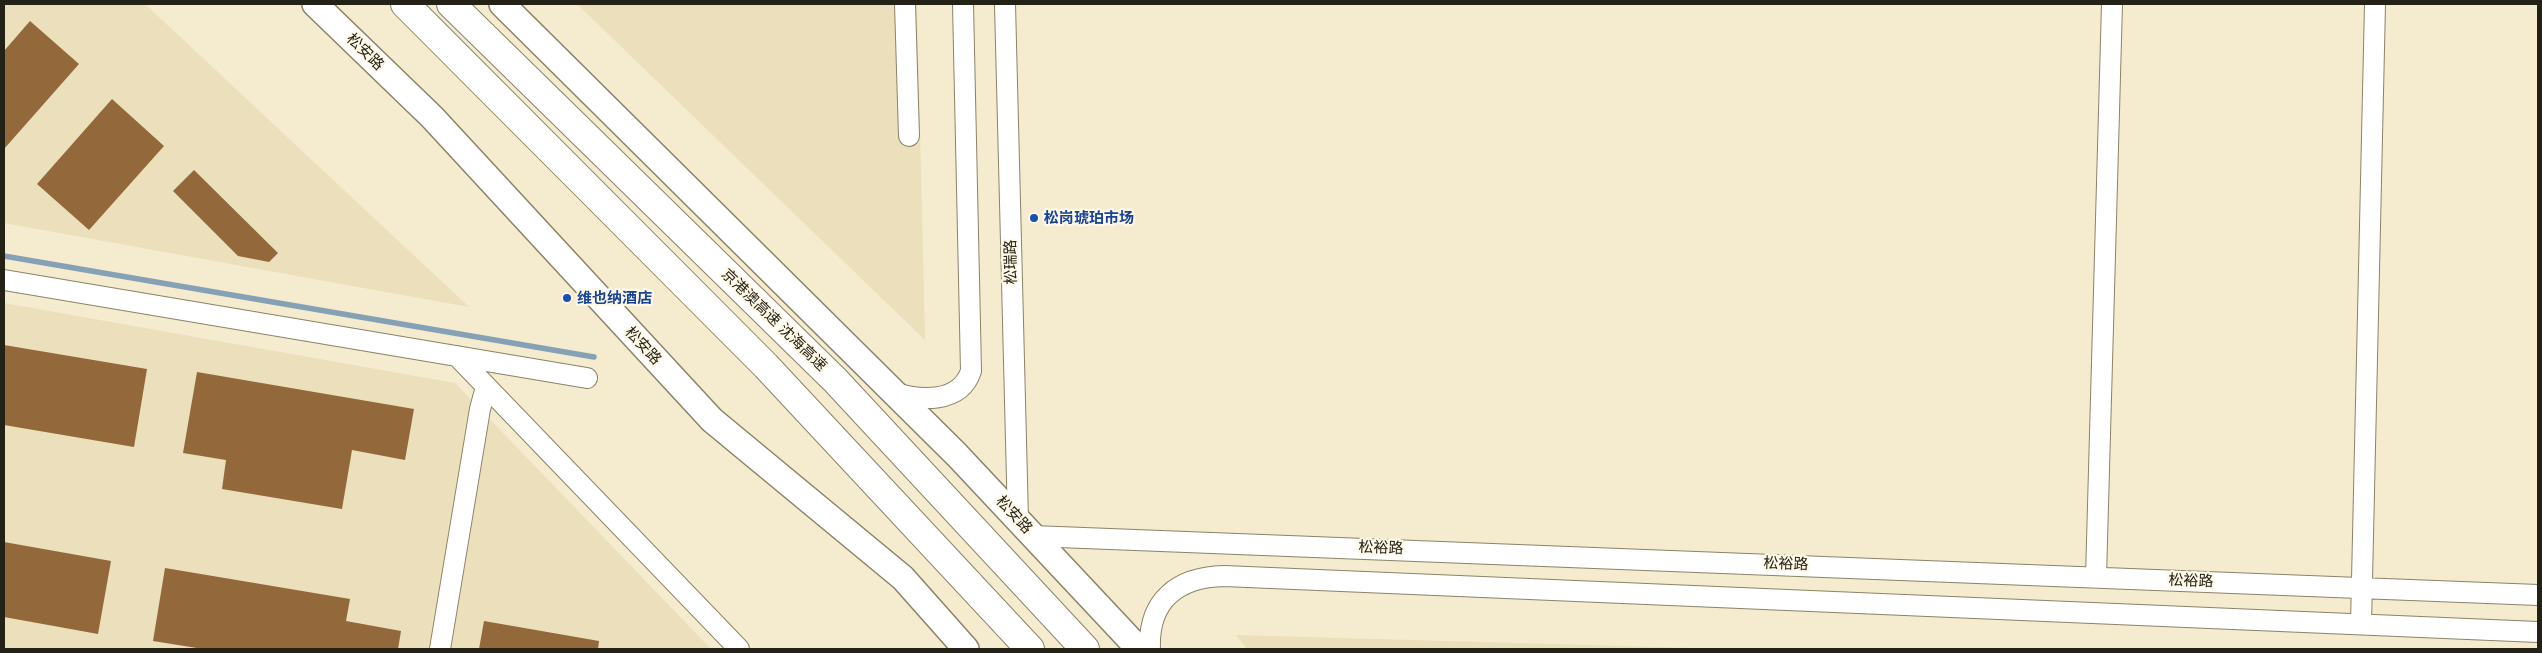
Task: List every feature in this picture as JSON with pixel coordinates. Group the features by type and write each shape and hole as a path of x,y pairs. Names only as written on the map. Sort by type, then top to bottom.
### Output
{"highway":[{"path":"405,4 766,366 1030,649"},
{"name":"京港澳高速 沈海高速","path":"451,4 835,380 1085,649"}],"main road":[{"name":"松安路","path":"315,4 432,117 712,420 903,578 966,649"},
{"name":"松安路","path":"502,4 892,392 1026,528 1139,649"}],"street":[{"path":"905,4 909,136"},
{"path":"892,392 912,397 947,395 964,386 971,370 963,4"},
{"name":"松瑞路","path":"1005,4 1026,528"},
{"path":"2096,577 2112,4"},
{"path":"2361,624 2375,4"},
{"path":"4,280 587,378"},
{"path":"457,356 739,649"},
{"path":"440,649 480,409 486,386"},
{"name":"松裕路","path":"1026,528 2096,577 2538,595"},
{"path":"1150,649 1154,617 1171,592 1193,579 1224,576 2538,632"}],"shaded area":[{"path":"4,4 145,4 469,307 4,223"},
{"path":"577,4 917,4 925,340"},
{"path":"4,303 455,383 711,649 4,649"},
{"path":"1236,635 1729,649 1247,649"}],"building":[{"path":"30,21 79,64 4,149 4,51"},
{"path":"112,99 164,146 89,230 37,184"},
{"path":"194,170 278,253 269,262 238,256 173,191"},
{"path":"4,345 147,369 134,447 4,425"},
{"path":"197,372 414,409 405,460 352,450 342,509 222,489 226,460 183,453"},
{"path":"4,542 111,561 98,634 4,617"},
{"path":"165,568 350,599 346,621 401,631 398,649 203,649 153,641"},
{"path":"484,621 599,641 598,649 479,649"}],"waterway":[{"path":"4,256 594,357"}],"place":[{"name":"松岗琥珀市场","path":"1034,218"},
{"name":"维也纳酒店","path":"567,298"}]}
